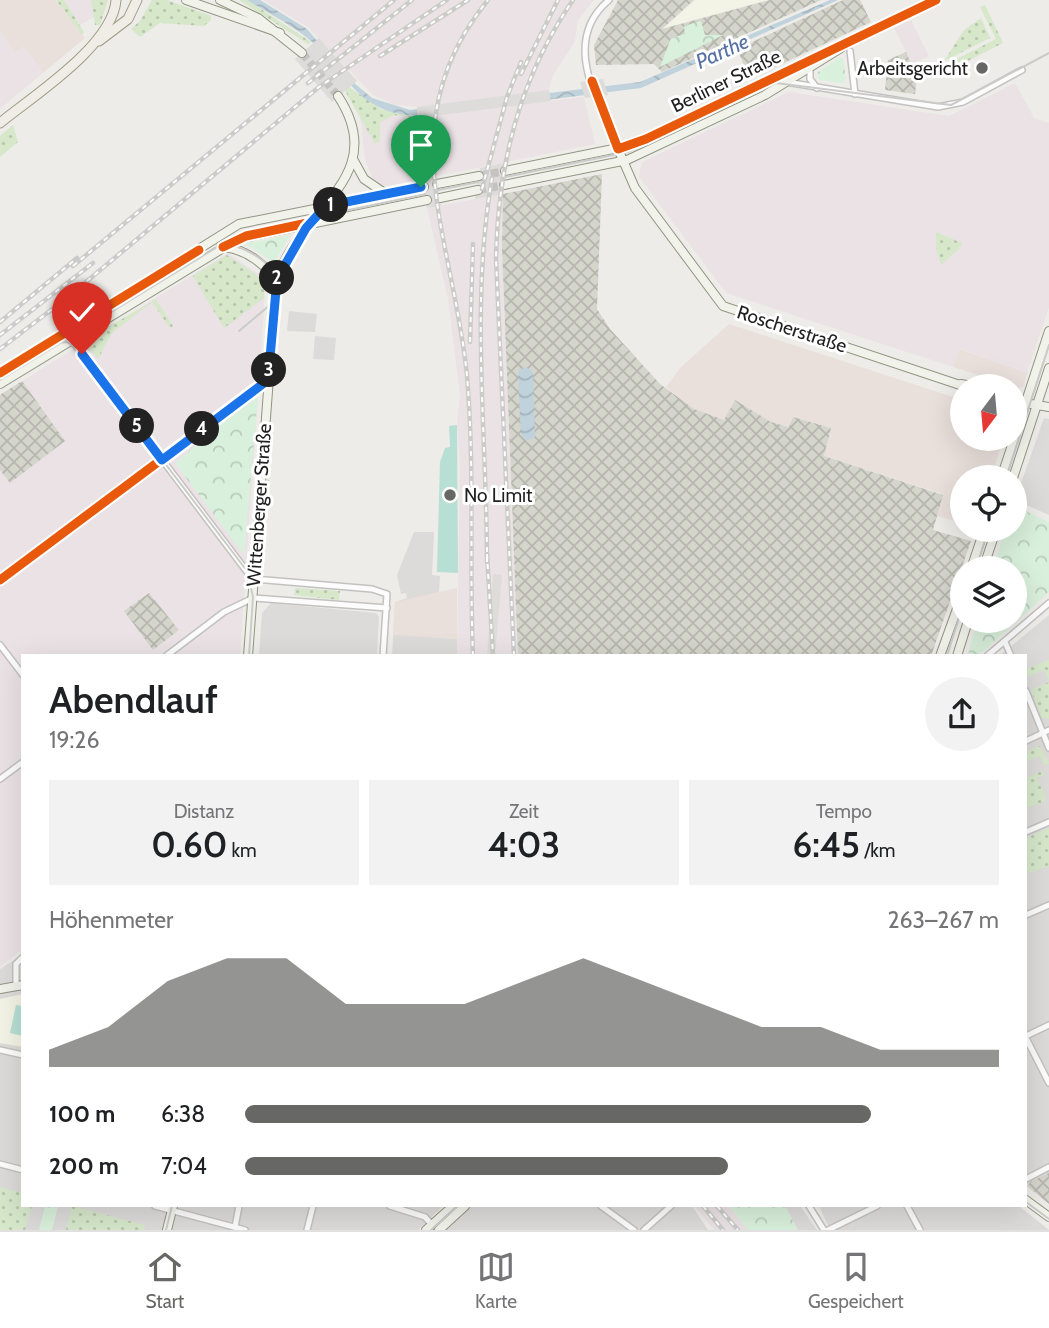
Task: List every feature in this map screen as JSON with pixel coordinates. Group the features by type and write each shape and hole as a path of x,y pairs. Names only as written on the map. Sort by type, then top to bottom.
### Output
{"main road":[{"path":"186,0 280,33"},
{"path":"220,0 242,9 280,33 302,53"},
{"name":"Berliner Straße","path":"504,185 623,162 791,80 936,0"},
{"path":"89,48 112,19 116,1"},
{"path":"0,123 89,48 125,22 138,3"},
{"name":"Berliner Straße","path":"505,171 618,149 646,139 794,68 849,46"},
{"path":"338,96 354,124 353,159 364,179 386,194"},
{"name":"Roscherstraße","path":"618,149 635,188 729,309 950,381"},
{"name":"Wittenberger Straße","path":"248,654 276,288 280,271 345,179 353,159"},
{"path":"437,184 479,176"},
{"path":"0,384 239,224 424,187"},
{"path":"440,198 478,190"},
{"path":"0,373 246,236 315,219 426,200"},
{"path":"223,247 239,251 265,267 273,276 276,288"},
{"path":"1027,397 1049,331"},
{"path":"1017,465 1049,368"},
{"path":"1027,403 1049,407"},
{"path":"941,654 950,628"},
{"path":"958,654 964,633"},
{"path":"0,989 20,986"},
{"path":"1027,1201 1049,1217"},
{"path":"433,1228 452,1207"},
{"path":"433,1228 464,1207"},
{"path":"167,1230 172,1208"}],"street":[{"path":"609,0 594,13 585,31 584,57 596,97 618,149"},
{"path":"849,46 855,94"},
{"path":"791,80 794,68"},
{"path":"810,68 810,79 817,88"},
{"path":"770,79 791,80 817,88 938,107 952,106 1022,70"},
{"path":"69,336 254,580 373,589 387,594 383,654"},
{"path":"0,580 268,380"},
{"path":"169,654 224,612 253,598 387,607"},
{"path":"990,654 1049,603"},
{"path":"1005,642 1010,654"},
{"path":"0,645 21,672"},
{"path":"1027,693 1046,731 1049,748"},
{"path":"1027,740 1046,731"},
{"path":"0,779 21,763"},
{"path":"1027,832 1049,822"},
{"path":"1027,915 1049,905"},
{"path":"20,986 16,964 21,959"},
{"path":"1027,1036 1049,1025"},
{"path":"1027,1039 1049,1083"},
{"path":"0,1050 21,1055"},
{"path":"0,1164 21,1169"},
{"path":"1027,1178 1049,1167"},
{"path":"235,1227 239,1207"},
{"path":"307,1230 313,1207"},
{"path":"393,1207 425,1217 433,1228"},
{"path":"602,1207 634,1230"},
{"path":"643,1230 670,1207"},
{"path":"810,1207 826,1230 875,1207"},
{"path":"908,1207 920,1230"},
{"path":"172,1208 245,1230"}],"shaded area":[{"path":"0,0 55,0 85,38 44,72 23,47 15,52 0,32"},
{"path":"64,0 91,0 94,17 80,25"},
{"path":"263,0 594,0 578,20 575,41 552,77 549,90 551,101 584,97 595,144 382,187 372,177 365,160 360,115 345,91 379,111 417,118 417,107 396,105 373,95 308,27"},
{"path":"618,0 694,0 662,29 770,0 821,0 662,72 654,64 596,65 594,45"},
{"path":"696,0 766,0 664,28"},
{"path":"843,0 860,0 871,22 750,79 737,49"},
{"path":"911,20 929,56 912,64 894,28"},
{"path":"0,32 15,52 23,46 44,72 0,109"},
{"path":"906,52 917,77 915,94 885,90 888,60"},
{"path":"1015,83 1034,118 1049,123 1049,307 1027,373 960,349 953,367 726,293 639,177 642,162 789,92 949,116"},
{"path":"602,174 597,309 610,329 660,384 694,409 724,420 735,400 771,422 789,427 793,417 831,428 824,456 943,495 933,530 950,535 950,542 971,542 966,556 950,556 950,601 932,654 518,654 502,248 503,194"},
{"path":"503,194 502,248 518,654 457,654 460,463 457,425 460,395 448,299 427,208"},
{"path":"228,253 266,279 240,654 21,654 21,951 0,967 0,395"},
{"path":"289,311 317,314 315,332 287,331"},
{"path":"729,324 950,396 950,452 999,452 995,465 950,465 950,520 937,516 943,494 824,456 831,428 793,417 790,427 771,422 735,401 724,420 694,410 666,387 681,367"},
{"path":"315,336 336,338 334,360 313,359"},
{"path":"959,349 1027,373 975,374 953,367"},
{"path":"22,381 65,441 10,483 0,470 0,395"},
{"path":"1044,418 1049,419 1049,515 1027,505 1027,466"},
{"path":"414,532 434,532 432,575 440,576 439,592 427,595 431,637 457,639 457,654 392,654 395,602 407,598 406,593 401,594 397,575"},
{"path":"457,588 457,639 393,635 395,602"},
{"path":"149,593 179,630 153,650 124,611"},
{"path":"271,603 376,613 379,617 377,654 259,654 262,613"},
{"path":"1049,615 1049,1204 1027,1187 1027,654 1001,654"},
{"path":"21,955 21,1207 442,1207 418,1230 0,1230 0,969"},
{"path":"21,994 21,1047 0,1043 0,999"},
{"path":"1049,1173 1049,1204 1028,1186 1030,1182"},
{"path":"469,1207 693,1207 708,1230 444,1230"},
{"path":"695,1207 730,1207 748,1230 715,1230"},
{"path":"786,1207 801,1207 817,1230 798,1230"},
{"path":"819,1207 1020,1207 1049,1230 830,1230"}],"green space":[{"path":"56,0 64,0 84,32 82,35"},
{"path":"91,0 108,0 100,25 95,25"},
{"path":"152,0 167,0 211,16 211,20 204,26 160,23 140,37 131,29 140,21"},
{"path":"239,0 247,0 311,42 308,44"},
{"path":"985,5 1003,43 950,70 947,64 996,39 980,7"},
{"path":"981,18 990,38 944,61 964,30"},
{"path":"701,21 705,35 723,35 660,67 671,38 685,34 684,26"},
{"path":"840,57 843,59 846,80 842,83 819,80 817,73"},
{"path":"349,87 381,109 417,118 394,115 380,122 380,141 375,144 345,91"},
{"path":"13,125 18,142 0,157 0,136"},
{"path":"936,232 962,243 941,265 936,249"},
{"path":"290,235 274,262 245,244"},
{"path":"227,255 264,280 264,298 224,328 193,276"},
{"path":"156,299 173,326 170,328 152,302 112,333 98,359 85,343 86,340"},
{"path":"258,396 244,555 175,463"},
{"name":"No Limit","path":"457,425 458,573 437,572 440,462 445,448 450,447 449,426"},
{"path":"267,479 264,555 261,555"},
{"path":"1027,512 1049,522 1049,592 1027,612 1027,556 997,556 1001,542 1027,542"},
{"path":"295,588 340,591 339,600 294,595"},
{"path":"974,633 1004,633 984,651 968,654"},
{"path":"1049,660 1049,681 1044,670 1027,677 1027,669"},
{"path":"1049,682 1049,719 1042,718 1031,690"},
{"path":"1040,746 1049,763 1044,765 1040,756 1027,762 1027,752"},
{"path":"1042,771 1044,775 1037,778 1046,798 1044,802 1027,808 1027,778"},
{"path":"1049,828 1049,866 1027,874 1027,838"},
{"path":"16,1005 21,1006 21,1036 10,1033"},
{"path":"0,1187 21,1192 21,1207 32,1207 25,1230 0,1230"},
{"path":"45,1207 58,1207 52,1230 39,1230"},
{"path":"72,1207 145,1225 144,1230 66,1230"},
{"path":"730,1207 786,1207 798,1230 748,1230"}],"water":[{"name":"Parthe","path":"247,0 260,0 307,29 354,83 372,98 410,110 640,82 830,0 838,0 641,88 417,116 380,108 367,100 311,41"},
{"path":"526,367 533,372 535,437 526,441 521,435 518,376 519,370"}],"pier":[{"path":"319,38 357,81 332,102 295,59"},
{"path":"603,79 608,95 585,98 580,82"},
{"path":"549,90 551,101 417,118 417,107"},
{"path":"508,162 503,194 475,199 480,168"},
{"path":"436,176 441,206 427,208 422,179"},
{"path":"493,574 502,575 495,654 487,654"}],"tunnel":[{"path":"302,53 338,96"},
{"path":"479,176 505,171"},
{"path":"478,190 504,185"}],"tram line":[{"path":"505,177 628,152 776,83 951,105 1049,53"},
{"path":"438,190 478,182"},
{"path":"0,380 240,233 425,194"},
{"path":"275,278 303,228 314,217"},
{"path":"217,245 234,246 253,254 269,267 277,283"},
{"path":"151,449 162,454 175,451 266,382 270,370 280,272"},
{"path":"239,331 270,305 276,295"},
{"path":"57,343 67,342 78,349 247,571 253,597 249,654"},
{"path":"1010,465 1049,345"},
{"path":"980,556 984,542"},
{"path":"948,654 954,633"},
{"path":"1027,1203 1049,1219"},
{"path":"166,1230 172,1207"},
{"path":"431,1230 456,1207"}],"railway":[{"path":"73,266 394,0"},
{"path":"308,83 412,0"},
{"path":"0,349 68,297 319,87 447,0"},
{"path":"380,56 468,0"},
{"path":"473,654 471,446 467,376 441,229 435,183 434,137 440,91 458,46 488,0"},
{"path":"521,74 558,0"},
{"path":"514,654 496,259 501,190 507,156 525,92 538,60 573,0"},
{"path":"482,189 507,97 521,62"},
{"path":"487,562 481,321 485,225 492,178"},
{"path":"470,342 473,244"},
{"path":"0,322 77,258"},
{"path":"0,335 93,263"},
{"path":"487,554 493,654"},
{"path":"704,1207 723,1230"},
{"path":"718,1207 738,1230"}],"cycle path":[{"path":"592,81 618,149 646,139 936,0"},
{"path":"223,247 246,236 312,222"},
{"path":"0,373 199,250"},
{"path":"0,580 268,380"}],"place":[{"name":"Arbeitsgericht","path":"982,68"},
{"name":"No Limit","path":"450,495"}],"route":[{"path":"82,354 162,460 268,380 277,279 305,229 326,206 421,187"}]}
